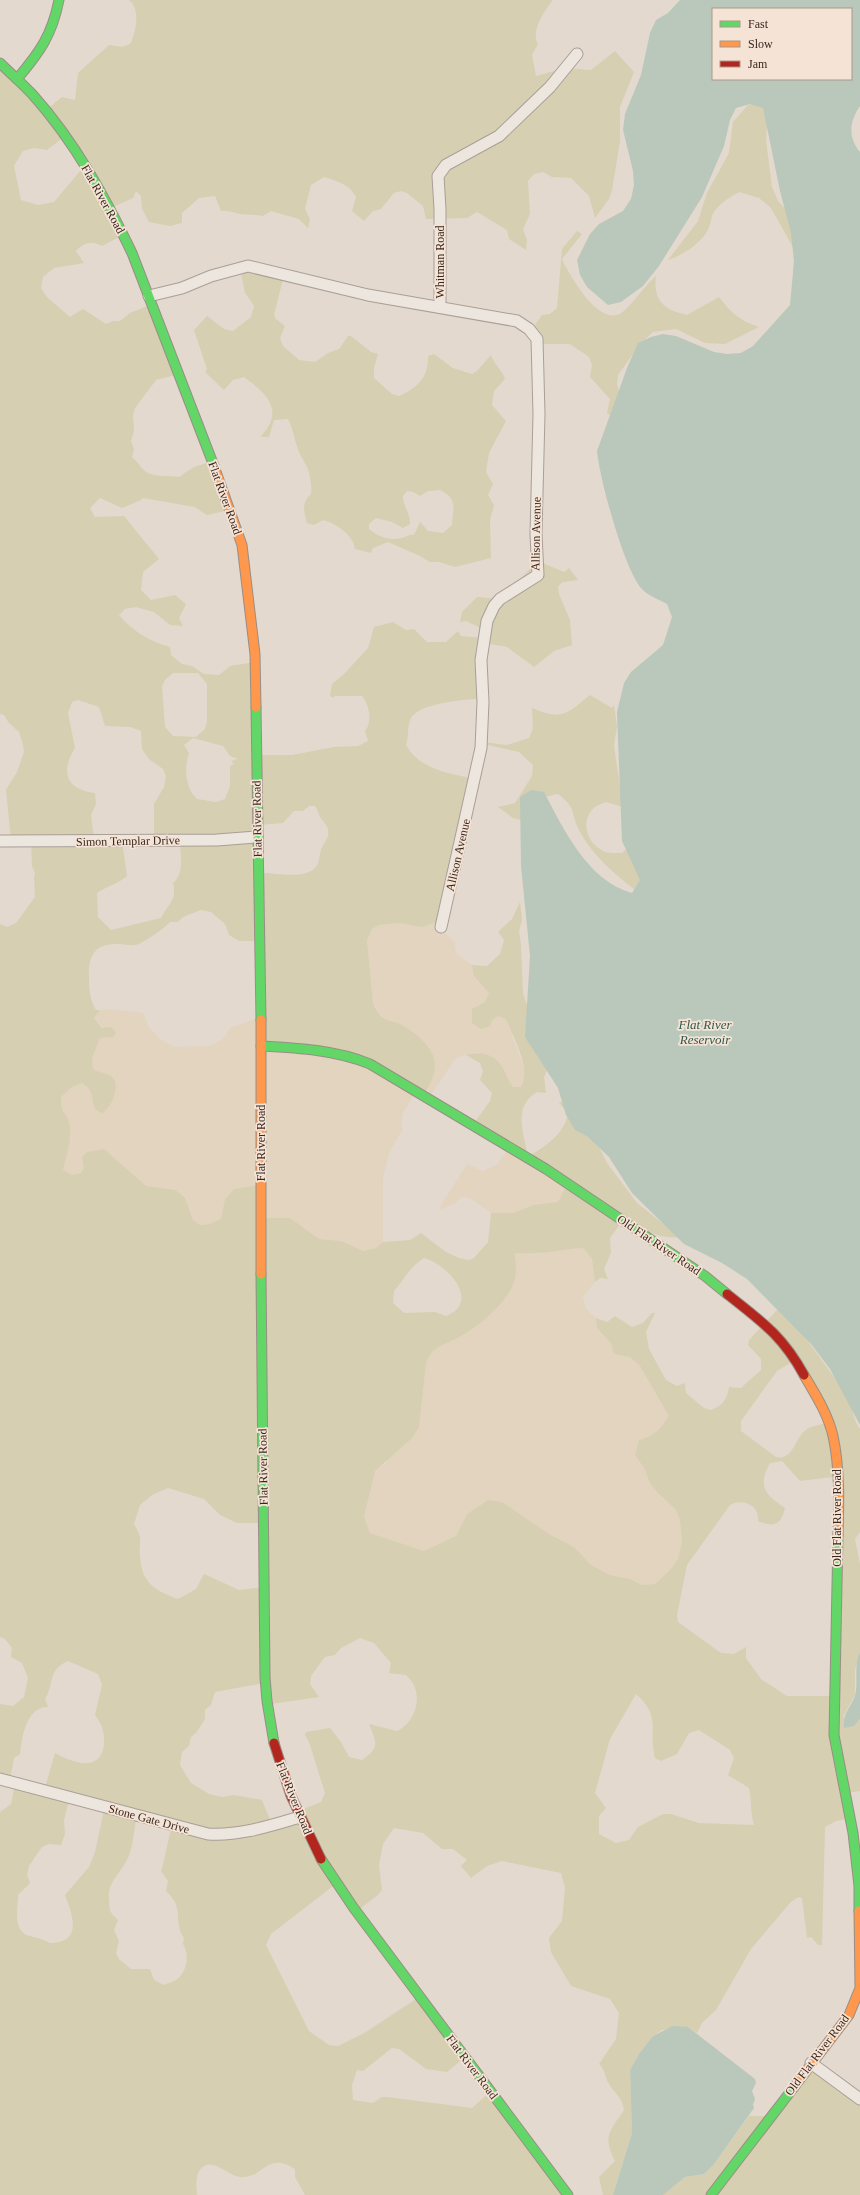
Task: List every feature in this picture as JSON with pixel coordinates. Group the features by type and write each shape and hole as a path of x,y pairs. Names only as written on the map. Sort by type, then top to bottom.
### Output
{"main road":[{"path":"17,79 36,57 50,37 55,24 59,0"},
{"name":"Flat River Road","path":"0,63 17,79 54,122 92,176 132,254 229,504 242,545 255,654 261,1046 265,1692 283,1776 300,1816 323,1863 340,1888 568,2195"},
{"name":"Old Flat River Road","path":"261,1046 321,1051 362,1061 472,1123 546,1169 708,1278 752,1312 784,1342 810,1383 823,1409 833,1436 839,1503 834,1735 840,1774 853,1833 859,1886 860,1988 849,2015 711,2195"}],"street":[{"name":"Whitman Road","path":"149,296 182,288 211,276 248,266 368,295 440,307 440,209 438,176 446,165 499,136 550,86 577,54"},
{"name":"Allison Avenue","path":"440,307 480,316 517,321 529,329 537,339 539,414 536,534 538,575 500,599 494,606 487,621 481,660 483,702 481,748 441,927"},
{"name":"Simon Templar Drive","path":"0,841 217,840 257,837"},
{"name":"Stone Gate Drive","path":"0,1779 208,1834 222,1835 258,1829 300,1816"},
{"path":"811,2063 860,2100"}],"shaded area":[{"path":"129,0 553,0 546,9 537,27 536,39 538,44 532,55 536,76 565,68 591,70 615,51 634,72 620,107 620,141 612,190 609,199 595,218 589,196 571,178 552,177 543,172 534,174 528,181 530,214 523,229 527,240 526,250 509,239 507,230 477,212 467,218 426,219 423,206 407,193 401,191 394,193 381,209 373,211 364,221 352,211 356,197 350,189 334,180 324,177 311,185 305,209 310,219 308,228 299,219 271,211 263,216 221,211 215,196 199,198 182,213 182,223 170,226 149,222 142,209 141,196 136,191 133,198 113,207 123,235 102,246 94,243 88,243 82,246 76,251 84,263 54,268 43,277 41,288 47,297 70,317 83,309 106,324 113,321 120,321 130,313 152,304 179,374 156,380 135,408 133,415 134,431 131,441 134,449 132,457 143,469 152,475 179,477 194,467 213,461 230,510 207,515 195,507 143,498 122,508 100,498 90,508 95,517 124,516 159,559 143,572 141,590 151,600 175,595 186,604 179,618 183,626 170,625 154,612 136,607 125,609 119,615 124,621 149,639 170,647 171,655 182,664 192,666 204,674 219,675 230,666 255,662 259,755 292,755 334,747 358,746 368,741 365,731 369,723 369,713 367,704 362,696 335,696 332,698 330,695 332,684 344,674 368,648 374,627 393,622 406,630 414,629 427,642 446,642 458,631 461,636 484,638 485,630 466,621 460,622 462,612 477,597 500,599 538,561 564,572 569,568 578,580 563,582 558,586 559,594 570,620 572,645 554,651 534,667 507,647 485,643 484,698 443,703 422,709 414,714 409,723 406,745 419,760 436,769 475,779 440,921 422,927 399,923 379,925 372,929 367,940 373,1004 382,1017 401,1025 418,1036 432,1053 435,1066 432,1081 425,1093 372,1063 266,1045 258,941 239,941 229,935 225,924 211,912 201,910 183,917 178,922 170,922 153,936 138,944 110,944 98,949 91,957 89,970 90,995 96,1010 100,1010 94,1018 102,1028 111,1027 116,1033 113,1037 100,1038 92,1058 93,1069 111,1076 116,1084 112,1101 103,1113 96,1109 91,1092 82,1083 72,1087 61,1097 63,1111 68,1119 70,1131 63,1170 72,1175 81,1173 84,1168 82,1157 87,1152 104,1149 146,1186 176,1190 185,1198 193,1220 200,1225 210,1224 221,1219 225,1199 234,1189 261,1185 265,1218 290,1218 319,1239 341,1241 363,1251 376,1248 383,1242 410,1240 421,1233 446,1252 459,1258 469,1260 474,1258 488,1242 491,1213 514,1213 533,1205 558,1202 567,1185 475,1122 490,1101 492,1093 480,1080 483,1071 480,1063 466,1055 480,1053 494,1058 501,1065 513,1087 521,1087 524,1079 523,1062 506,1019 498,1016 492,1020 490,1026 481,1029 472,1023 472,1009 485,1002 489,993 474,976 472,965 487,966 500,954 504,940 498,932 512,919 520,902 522,920 519,931 523,993 548,1068 544,1077 546,1093 537,1092 529,1098 524,1105 522,1113 522,1130 528,1157 553,1139 563,1127 568,1113 559,1103 564,1100 594,1137 607,1163 637,1203 680,1237 665,1237 658,1235 643,1230 623,1220 610,1238 611,1253 604,1269 608,1279 600,1278 595,1282 592,1259 583,1248 532,1254 515,1253 515,1278 501,1304 475,1327 440,1346 429,1356 426,1362 419,1427 412,1438 375,1471 364,1517 370,1533 424,1551 456,1536 467,1514 488,1500 502,1502 549,1534 574,1547 591,1565 610,1575 630,1579 642,1585 655,1584 670,1570 678,1559 682,1542 680,1520 676,1510 657,1492 650,1483 644,1468 635,1455 639,1440 649,1437 657,1431 669,1416 640,1366 630,1357 614,1354 611,1343 597,1328 596,1318 607,1322 615,1316 632,1327 643,1323 652,1313 655,1313 646,1332 649,1349 666,1380 677,1386 685,1383 686,1393 704,1408 711,1410 724,1402 729,1387 741,1388 761,1370 761,1359 748,1345 749,1340 779,1308 802,1333 849,1398 854,1418 860,1429 860,1532 855,1539 860,1564 860,1652 855,1670 855,1695 843,1717 854,1726 860,1719 860,1791 846,1793 850,1818 836,1821 825,1827 822,1945 818,1945 811,1937 807,1938 802,1898 798,1897 790,1903 751,1949 716,2010 702,2023 697,2033 688,2027 662,2030 653,2036 639,2054 630,2070 632,2133 613,2195 603,2195 599,2177 615,2161 608,2139 615,2123 624,2110 619,2097 609,2084 599,2064 616,2039 619,2013 610,1999 571,1986 551,1952 549,1938 562,1921 565,1888 561,1873 502,1861 487,1866 471,1878 461,1866 467,1860 453,1849 442,1849 423,1833 394,1828 383,1844 379,1865 382,1890 378,1895 358,1910 337,1883 271,1934 266,1945 309,2031 329,2045 338,2046 366,2032 419,1997 465,2057 447,2072 426,2069 399,2049 392,2048 363,2071 357,2070 352,2085 353,2100 373,2103 382,2097 387,2097 472,2108 490,2092 570,2195 305,2195 295,2177 295,2169 285,2164 278,2163 271,2164 255,2174 241,2177 218,2166 208,2164 199,2171 196,2183 197,2195 0,2195 0,1812 11,1804 15,1784 45,1788 55,1753 78,1762 92,1762 98,1759 102,1753 104,1736 100,1722 95,1715 102,1685 98,1674 68,1661 57,1668 52,1677 50,1688 45,1699 48,1707 41,1708 35,1712 26,1724 20,1754 14,1758 10,1779 0,1778 0,1704 13,1706 24,1697 28,1678 22,1663 11,1657 12,1648 5,1639 0,1637 0,924 7,927 16,923 35,897 35,873 32,866 31,842 11,840 6,790 17,772 24,752 19,732 9,723 4,715 0,714 0,61 47,109 62,97 75,100 78,73 109,45 122,47 130,44 134,34 136,21 133,4","holes":["65,136 86,164 54,202 38,205 21,200 14,166 23,151 34,148 47,150","173,673 198,673 207,684 207,721 205,729 196,737 173,736 165,727 162,686 165,680","78,700 99,707 105,726 130,727 141,731 142,749 149,759 163,769 166,776 164,787 154,804 154,837 180,840 181,863 179,874 173,883 174,894 172,901 161,918 111,930 98,917 97,893 127,876 122,841 94,840 91,815 96,804 95,793 78,788 72,784 68,778 68,764 70,756 75,748 68,713 72,702","193,738 223,746 230,756 238,759 231,761 234,764 230,766 230,786 225,799 216,802 197,799 188,784 186,771 189,753 184,745","309,806 315,806 320,817 327,826 327,838 322,847 318,864 311,871 296,875 262,873 259,825 283,823 294,811 303,811","424,1258 433,1262 451,1275 461,1293 461,1302 456,1310 446,1316 435,1312 404,1313 393,1303 394,1291 411,1269","797,1359 826,1423 814,1426 803,1432 791,1452 782,1457 776,1457 741,1431 741,1421 777,1371","782,1461 800,1481 833,1477 834,1696 787,1696 761,1679 746,1658 746,1647 734,1654 721,1653 678,1622 677,1615 687,1565 730,1505 740,1502 749,1504 756,1511 758,1521 764,1523 776,1524 781,1518 785,1508 768,1494 765,1489 764,1478 770,1463","168,1488 204,1499 220,1515 237,1523 264,1523 265,1587 239,1590 204,1574 196,1589 178,1599 163,1593 151,1585 143,1573 140,1556 140,1538 134,1524 140,1505 152,1495","360,1638 374,1643 391,1663 389,1673 406,1675 413,1683 417,1694 417,1700 411,1719 397,1731 369,1724 374,1736 375,1745 372,1752 362,1760 349,1757 341,1742 330,1728 306,1732 305,1735 309,1742 325,1793 321,1802 271,1822 262,1800 234,1795 222,1797 209,1794 191,1783 180,1765 182,1752 189,1746 191,1737 196,1733 205,1719 205,1710 211,1705 215,1692 265,1683 271,1704 319,1697 310,1684 311,1676 325,1657 335,1655 341,1648","636,1694 644,1702 652,1717 653,1748 655,1758 661,1761 677,1754 689,1733 699,1730 730,1750 734,1758 728,1775 749,1788 754,1825 699,1823 671,1814 663,1814 638,1827 629,1840 616,1843 599,1834 599,1816 606,1808 595,1793 610,1739","70,1797 104,1810 95,1852 89,1867 65,1895 72,1918 72,1932 68,1938 50,1943 24,1934 21,1930 17,1919 18,1895 30,1883 27,1875 29,1866 42,1847 49,1844 61,1845 65,1834 64,1820","137,1816 172,1827 161,1871 168,1881 166,1891 176,1904 179,1926 184,1938 183,1944 187,1958 185,1968 180,1977 175,1981 164,1985 154,1980 150,1969 131,1969 119,1959 116,1953 119,1941 114,1930 118,1920 110,1910 109,1893 112,1883 130,1854"]},
{"path":"757,102 766,110 768,116 766,140 772,187 778,201 795,219 794,249 771,208 759,198 739,192 716,208 709,227 701,240 693,247 668,260 698,221 707,193 729,153 733,122 748,105"},
{"path":"577,231 582,234 562,259 573,280 595,307 603,313 611,315 620,314 656,276 656,292 658,298 666,307 672,310 687,315 719,297 736,315 746,322 759,327 725,344 705,343 676,329 653,332 641,343 618,375 617,384 620,395 611,416 607,413 610,399 590,377 592,365 589,357 570,344 540,344 531,331 542,315 550,314 557,308 562,249"},
{"path":"240,268 284,275 274,315 276,319 285,326 280,338 283,346 299,360 315,362 328,353 339,349 348,336 351,336 371,352 378,354 374,368 374,378 392,394 399,396 421,381 428,363 428,356 434,354 453,368 472,374 477,371 491,355 505,379 494,391 492,405 506,421 489,453 486,472 493,484 488,495 494,505 490,520 491,558 455,567 439,562 430,562 388,542 373,548 371,553 355,549 354,544 348,534 333,524 323,520 314,525 307,523 304,507 308,497 311,494 310,478 308,469 299,452 288,419 274,420 269,437 261,437 271,421 272,414 272,407 265,395 244,377 233,380 224,390 205,372 207,369 194,330 207,316 224,329 233,331 251,317 254,306 245,293","holes":["440,490 446,493 452,500 453,513 452,525 443,533 428,531 420,522 414,535 397,539 384,538 369,529 369,524 376,518 392,522 403,528 410,524 409,516 403,500 403,496 407,491 413,492 420,496 428,491"]},
{"path":"590,695 612,708 614,705 617,726 614,746 623,807 606,802 595,807 587,819 587,831 593,843 605,852 622,853 632,844 645,897 626,883 599,858 579,830 571,807 558,794 534,799 521,820 513,818 498,807 515,803 532,776 533,765 519,752 484,744 483,742 507,745 529,738 533,728 532,708 551,714 564,714"},
{"path":"440,921 442,931 455,942 455,949 458,955 472,965 474,976 489,993 485,1002 472,1009 492,1020 498,1016 506,1019 523,1065 526,1080 521,1087 513,1087 507,1080 500,1064 476,1052 456,1058 430,1096 406,1027 386,1021 373,1004 367,940 372,929 379,925 399,923 422,927"},
{"path":"111,1009 143,1013 149,1027 161,1040 175,1047 210,1046 223,1039 230,1028 261,1017 344,1054 416,1092 403,1113 401,1123 403,1129 389,1153 383,1179 383,1242 376,1248 362,1251 341,1241 319,1239 290,1218 265,1218 225,1199 221,1219 210,1224 200,1225 193,1220 185,1198 177,1190 146,1186 138,1180 84,1168 81,1173 72,1175 63,1170 71,1135 61,1109 61,1097 72,1087 81,1083 90,1089 94,1107 100,1072 93,1069 92,1058 100,1038 112,1037 94,1018 100,1010"},
{"path":"510,1147 567,1185 558,1202 533,1205 514,1213 491,1213 470,1198 461,1197 454,1204 442,1209 439,1208 467,1164 483,1171 497,1164"},
{"path":"583,1248 592,1259 595,1282 583,1297 586,1309 596,1318 597,1328 611,1343 614,1354 630,1357 640,1366 670,1416 661,1429 648,1438 639,1440 635,1455 644,1468 650,1483 657,1492 676,1510 680,1520 682,1542 678,1559 670,1570 655,1584 642,1585 630,1579 610,1575 591,1565 574,1547 549,1534 502,1502 488,1500 467,1514 456,1536 424,1551 370,1533 364,1517 375,1471 376,1468 386,1463 429,1353 438,1346 458,1338 515,1278 515,1253 532,1255 565,1249"},
{"path":"808,2067 860,2099 860,2195 663,2195 685,2177 704,2174 714,2164 749,2116 770,2116"}],"water":[{"name":"Flat River Reservoir","path":"680,0 860,0 860,106 856,112 851,130 853,141 860,152 860,1425 830,1369 811,1344 747,1279 722,1263 684,1244 632,1193 609,1157 587,1136 575,1130 566,1115 558,1088 525,1037 530,956 521,866 520,797 531,790 544,792 560,822 579,852 602,878 616,887 632,893 640,880 622,841 617,712 624,683 631,672 663,645 672,617 667,604 643,590 628,565 614,524 602,481 597,451 627,368 638,343 651,337 663,334 676,336 714,352 727,354 741,353 753,346 790,305 794,261 791,233 780,191 763,108 750,104 736,108 730,120 724,146 702,197 659,266 643,286 621,302 608,305 587,287 580,275 577,260 590,234 599,224 623,211 631,199 634,185 633,171 623,130 625,114 641,75 650,33 656,20 668,13"},
{"path":"860,1652 860,1719 854,1726 844,1728 846,1714 855,1696 856,1669"},
{"path":"673,2026 688,2027 755,2079 756,2083 752,2091 755,2099 753,2105 754,2108 714,2164 704,2174 685,2177 663,2195 613,2195 632,2133 630,2070 639,2054 653,2036"}],"traffic: fast":[{"path":"17,79 39,51 49,33 59,0"},
{"path":"0,63 33,95 48,113 76,151 111,211 132,253 214,466"},
{"path":"256,707 261,1020"},
{"path":"261,1046 303,1049 330,1053 357,1059 370,1064 546,1169 705,1276 727,1294"},
{"path":"261,1274 265,1677 267,1701 274,1743"},
{"path":"838,1535 834,1735 853,1833 859,1886 859,1911"},
{"path":"321,1859 353,1907 568,2195"},
{"path":"711,2195 794,2087"}],"traffic: slow":[{"path":"214,466 242,545 255,654 256,707"},
{"path":"261,1020 261,1274"},
{"path":"804,1375 825,1412 833,1436 838,1473 838,1535"},
{"path":"794,2087 849,2015 860,1988 859,1911"}],"traffic: jam":[{"path":"727,1294 761,1321 779,1339 796,1361 804,1375"},
{"path":"274,1743 291,1796 321,1859"}]}
